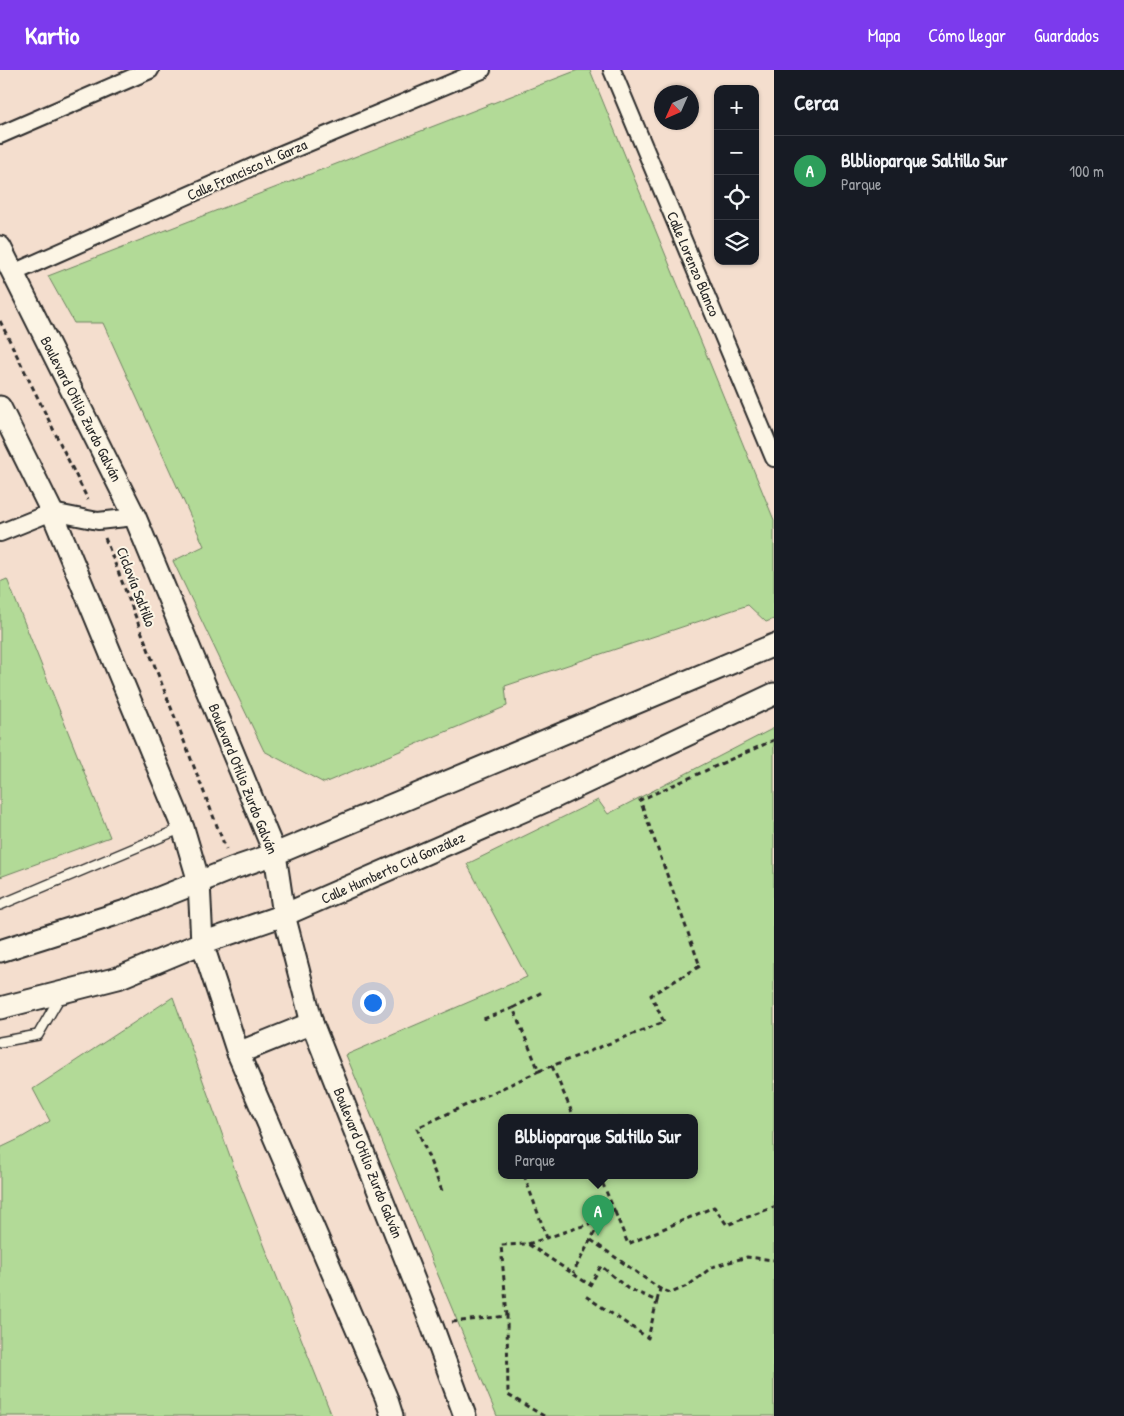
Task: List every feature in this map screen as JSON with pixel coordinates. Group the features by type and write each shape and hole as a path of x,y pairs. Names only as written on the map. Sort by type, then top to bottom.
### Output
{"street":[{"path":"0,135 150,70"},
{"name":"Calle Francisco H. Garza","path":"13,273 277,156 482,70"},
{"name":"Calle Lorenzo Blanco","path":"612,70 774,458"},
{"name":"Boulevard Otilio Zurdo Galván","path":"0,247 136,516 275,854 284,916 312,1023 432,1323 465,1416"},
{"path":"0,407 52,512 183,828 199,882 202,943 238,1053 386,1397 392,1416"},
{"path":"0,533 52,512 98,521 136,516"},
{"path":"0,951 129,910 234,868 275,854 774,645"},
{"name":"Calle Humberto Cid González","path":"0,1008 118,978 202,943 284,916 557,796 774,694"},
{"path":"238,1053 312,1023"}],"lane":[{"path":"0,905 183,828"},
{"path":"0,1042 38,1035 63,991"}],"path":[{"name":"Ciclovía Saltillo","path":"0,321 98,521 234,868"},
{"path":"442,1191 417,1128 539,1071 664,1022 651,995 700,966 640,800 774,740"},
{"path":"481,1020 513,1008 544,991"},
{"path":"513,1008 539,1071"},
{"path":"552,1066 573,1114"},
{"path":"525,1179 547,1238"},
{"path":"601,1179 628,1244 714,1207 727,1225 774,1207"},
{"path":"544,1416 508,1395 507,1316 501,1245 528,1244 601,1220 615,1212"},
{"path":"573,1274 601,1220"},
{"path":"590,1240 660,1288 671,1293 690,1285 712,1267 747,1257 774,1260"},
{"path":"528,1244 590,1285 601,1266 627,1288 657,1301"},
{"path":"584,1295 648,1338 660,1288"},
{"path":"432,1323 507,1316"}],"green space":[{"path":"578,70 590,70 774,520 774,619 766,622 748,605 505,686 507,706 324,783 264,751 173,561 204,546 103,323 74,323 48,276"},
{"path":"7,579 110,837 0,877 0,582"},
{"path":"774,728 774,1416 497,1416 346,1055 527,977 467,864 598,800 608,814"},
{"path":"173,997 240,1184 332,1416 0,1416 0,1148 50,1121 33,1089"}],"place":[{"name":"Blblioparque Saltillo Sur","path":"598,1236"}]}
